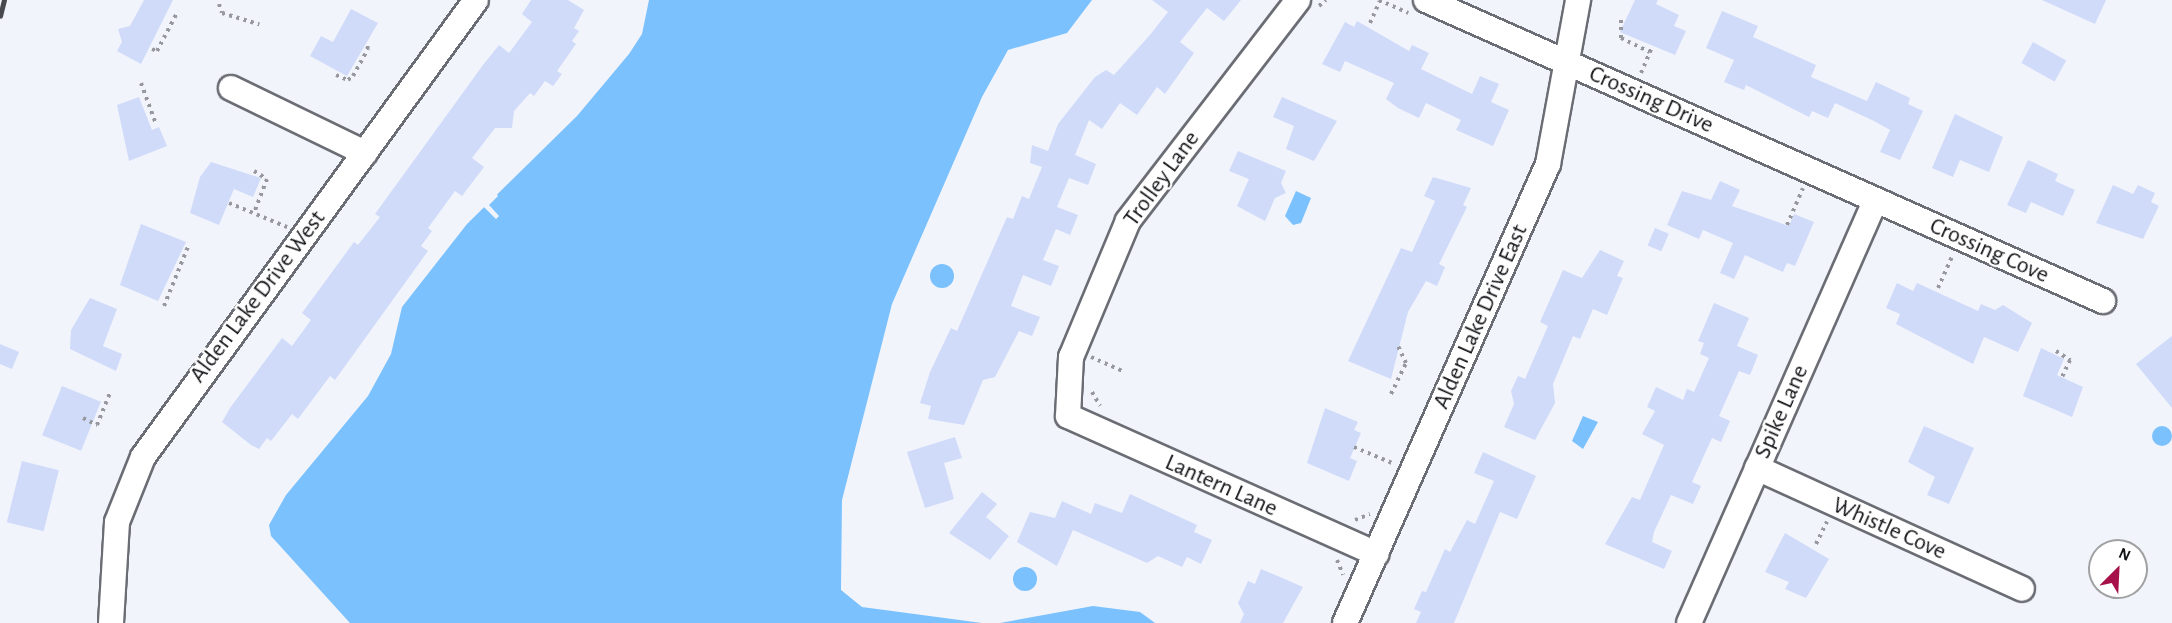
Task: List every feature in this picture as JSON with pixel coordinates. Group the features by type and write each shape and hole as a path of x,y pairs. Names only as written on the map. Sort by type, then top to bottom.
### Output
{"street":[{"name":"Alden Lake Drive West","path":"111,623 117,522 143,457 476,0"},
{"name":"Alden Lake Drive East","path":"1345,623 1376,554 1399,467 1544,174 1569,64 1578,0"},
{"name":"Trolley Lane","path":"1068,416 1138,205 1305,6"},
{"name":"Crossing Drive","path":"1421,8 1569,64 1875,201"},
{"path":"231,88 365,153"},
{"name":"Crossing Cove","path":"1875,201 2103,301"},
{"name":"Spike Lane","path":"1689,623 1875,201"},
{"name":"Lantern Lane","path":"1068,416 1376,554"},
{"name":"Whistle Cove","path":"1757,468 2022,589"}],"path":[{"path":"1305,6 1326,0"},
{"path":"1370,23 1379,0 1421,8"},
{"path":"219,4 222,13 259,24"},
{"path":"152,49 157,51 178,11"},
{"path":"1621,20 1621,38 1650,52"},
{"path":"336,75 348,80 353,76 368,49 366,42"},
{"path":"141,82 156,124"},
{"path":"254,171 267,179 254,213"},
{"path":"1796,184 1814,192"},
{"path":"1787,225 1803,187"},
{"path":"229,203 303,236"},
{"path":"1938,288 1960,238"},
{"path":"164,306 189,244"},
{"path":"1391,394 1406,363 1398,346"},
{"path":"2056,351 2070,360 2062,377"},
{"path":"1088,355 1123,371"},
{"path":"1090,383 1107,412"},
{"path":"83,418 97,424 110,393"},
{"path":"1354,447 1399,467"},
{"path":"1349,520 1367,517 1377,506"},
{"path":"1331,554 1341,567 1341,586"}],"water":[{"path":"649,0 1092,0 1067,33 1008,50 982,97 892,304 842,500 841,590 862,607 982,623 350,623 271,536 269,525 286,495 368,396 391,354 402,307 467,224 577,116 629,54 642,34"},
{"path":"1296,191 1311,198 1301,223 1293,225 1285,216"},
{"path":"942,264 950,268 954,276 950,284 942,288 934,284 930,276 934,268"},
{"path":"1583,416 1598,422 1583,449 1572,441"},
{"path":"2162,426 2169,429 2172,436 2169,443 2162,446 2155,443 2152,436 2155,429"},
{"path":"1025,567 1030,568 1036,574 1036,584 1030,590 1025,591 1020,590 1014,584 1013,579 1014,574 1020,568"},
{"path":"1093,606 1140,612 1155,623 1000,623"}],"pier":[{"path":"495,192 498,196 489,205 499,216 496,219 482,205"}],"building":[{"path":"144,0 173,0 141,64 117,51 122,42 118,29 130,26"},
{"path":"531,0 568,0 584,10 574,28 579,31 572,41 576,44 557,71 562,74 553,86 545,81 534,96 530,93 514,111 512,128 495,128 472,158 484,167 462,196 455,191 428,228 432,231 421,246 428,251 335,380 330,376 298,419 292,414 271,441 267,438 259,449 251,445 222,422 230,408 282,338 292,346 311,320 302,313 354,242 358,245 380,217 375,214 483,65 499,45 509,53 532,22 522,14"},
{"path":"1152,0 1241,0 1224,21 1207,8 1180,42 1194,53 1165,94 1157,87 1137,115 1120,103 1102,129 1089,120 1075,155 1096,164 1088,185 1069,178 1057,207 1078,215 1070,235 1056,229 1043,260 1059,266 1051,286 1023,275 1011,306 1040,317 1032,336 1019,331 995,377 983,380 964,425 928,419 931,406 920,403 930,372 951,328 957,331 1007,217 1013,219 1022,196 1029,199 1042,167 1030,163 1032,145 1048,151 1058,124 1095,77 1106,70 1114,75 1149,36 1168,12"},
{"path":"1635,0 1658,0 1656,4 1679,15 1674,26 1686,31 1675,55 1620,32"},
{"path":"2042,0 2106,0 2095,24"},
{"path":"351,9 378,23 347,76 310,56 321,36 333,42"},
{"path":"1722,11 1758,26 1753,37 1816,65 1811,77 1867,101 1876,82 1910,98 1908,104 1923,111 1900,160 1880,152 1890,130 1835,103 1828,118 1812,111 1809,117 1746,85 1744,90 1724,82 1734,60 1706,48"},
{"path":"1357,21 1409,51 1412,45 1429,53 1421,69 1472,94 1480,76 1499,84 1491,102 1509,110 1493,146 1456,130 1461,120 1426,103 1419,118 1398,108 1386,99 1394,83 1345,61 1340,72 1322,64 1345,22 1354,27"},
{"path":"2033,42 2066,60 2055,81 2021,63"},
{"path":"139,97 152,130 159,127 167,146 129,161 117,105"},
{"path":"1282,97 1337,121 1314,161 1286,149 1294,126 1273,117"},
{"path":"1955,114 2003,137 1989,172 1960,160 1953,177 1932,168"},
{"path":"1238,151 1286,171 1281,183 1286,193 1275,198 1265,221 1237,206 1249,179 1229,171"},
{"path":"2028,160 2058,174 2055,181 2075,190 2063,216 2031,202 2026,213 2007,205"},
{"path":"211,162 261,178 253,197 234,189 219,225 190,213 200,177"},
{"path":"1433,177 1471,188 1463,205 1467,207 1439,264 1445,267 1437,286 1426,281 1408,312 1391,379 1348,361 1401,248 1412,252 1435,201 1424,196"},
{"path":"1720,181 1740,190 1732,206 1789,226 1794,214 1814,222 1795,266 1787,263 1783,272 1745,255 1734,279 1720,273 1733,243 1703,230 1699,239 1667,225 1682,191 1711,200"},
{"path":"2113,185 2133,194 2138,185 2155,193 2151,202 2159,206 2143,239 2096,223"},
{"path":"141,224 186,242 158,301 120,285"},
{"path":"1655,228 1669,234 1661,251 1648,245"},
{"path":"1600,250 1624,261 1617,276 1623,278 1607,315 1593,309 1580,339 1573,336 1553,384 1555,403 1535,440 1504,427 1514,404 1511,391 1518,376 1525,379 1548,326 1540,322 1563,270 1582,278"},
{"path":"1897,283 1913,291 1917,283 1978,311 1981,304 1995,310 2003,305 2032,323 2018,352 1984,337 1973,364 1896,324 1900,314 1886,308"},
{"path":"90,298 117,309 103,346 122,354 116,371 70,349 71,330"},
{"path":"1714,303 1749,318 1737,346 1758,355 1750,375 1739,371 1719,416 1730,421 1721,442 1712,438 1692,482 1701,486 1693,504 1671,495 1654,532 1652,542 1672,551 1664,569 1605,544 1632,497 1640,500 1664,445 1642,434 1655,411 1647,407 1656,387 1683,400 1687,389 1694,392 1709,358 1700,354 1704,343 1698,341"},
{"path":"2172,336 2172,408 2136,364"},
{"path":"0,344 19,352 12,369 0,364"},
{"path":"2041,348 2064,359 2057,375 2083,387 2072,417 2023,396"},
{"path":"62,386 101,402 81,451 42,435"},
{"path":"1325,408 1358,422 1354,430 1361,433 1350,458 1357,461 1349,481 1307,463"},
{"path":"1924,426 1974,448 1949,504 1927,495 1935,477 1908,462"},
{"path":"955,437 962,458 944,463 954,499 925,508 907,452"},
{"path":"1483,452 1536,476 1517,519 1500,512 1454,623 1416,623 1421,612 1414,609 1422,591 1426,592 1445,549 1450,552 1467,520 1475,524 1494,481 1474,473"},
{"path":"22,461 59,470 44,531 7,522"},
{"path":"982,492 997,504 986,517 1009,536 990,560 949,533"},
{"path":"1130,494 1197,525 1194,532 1212,540 1201,564 1187,557 1182,567 1158,556 1147,563 1073,530 1057,566 1017,542 1030,512 1055,518 1062,501 1091,514 1095,503 1122,513"},
{"path":"1785,533 1829,559 1806,598 1785,589 1789,582 1765,572"},
{"path":"1261,569 1303,587 1283,623 1240,623 1244,614 1238,603 1248,581 1255,584"}],"railway":[{"path":"0,16 4,0"}]}
